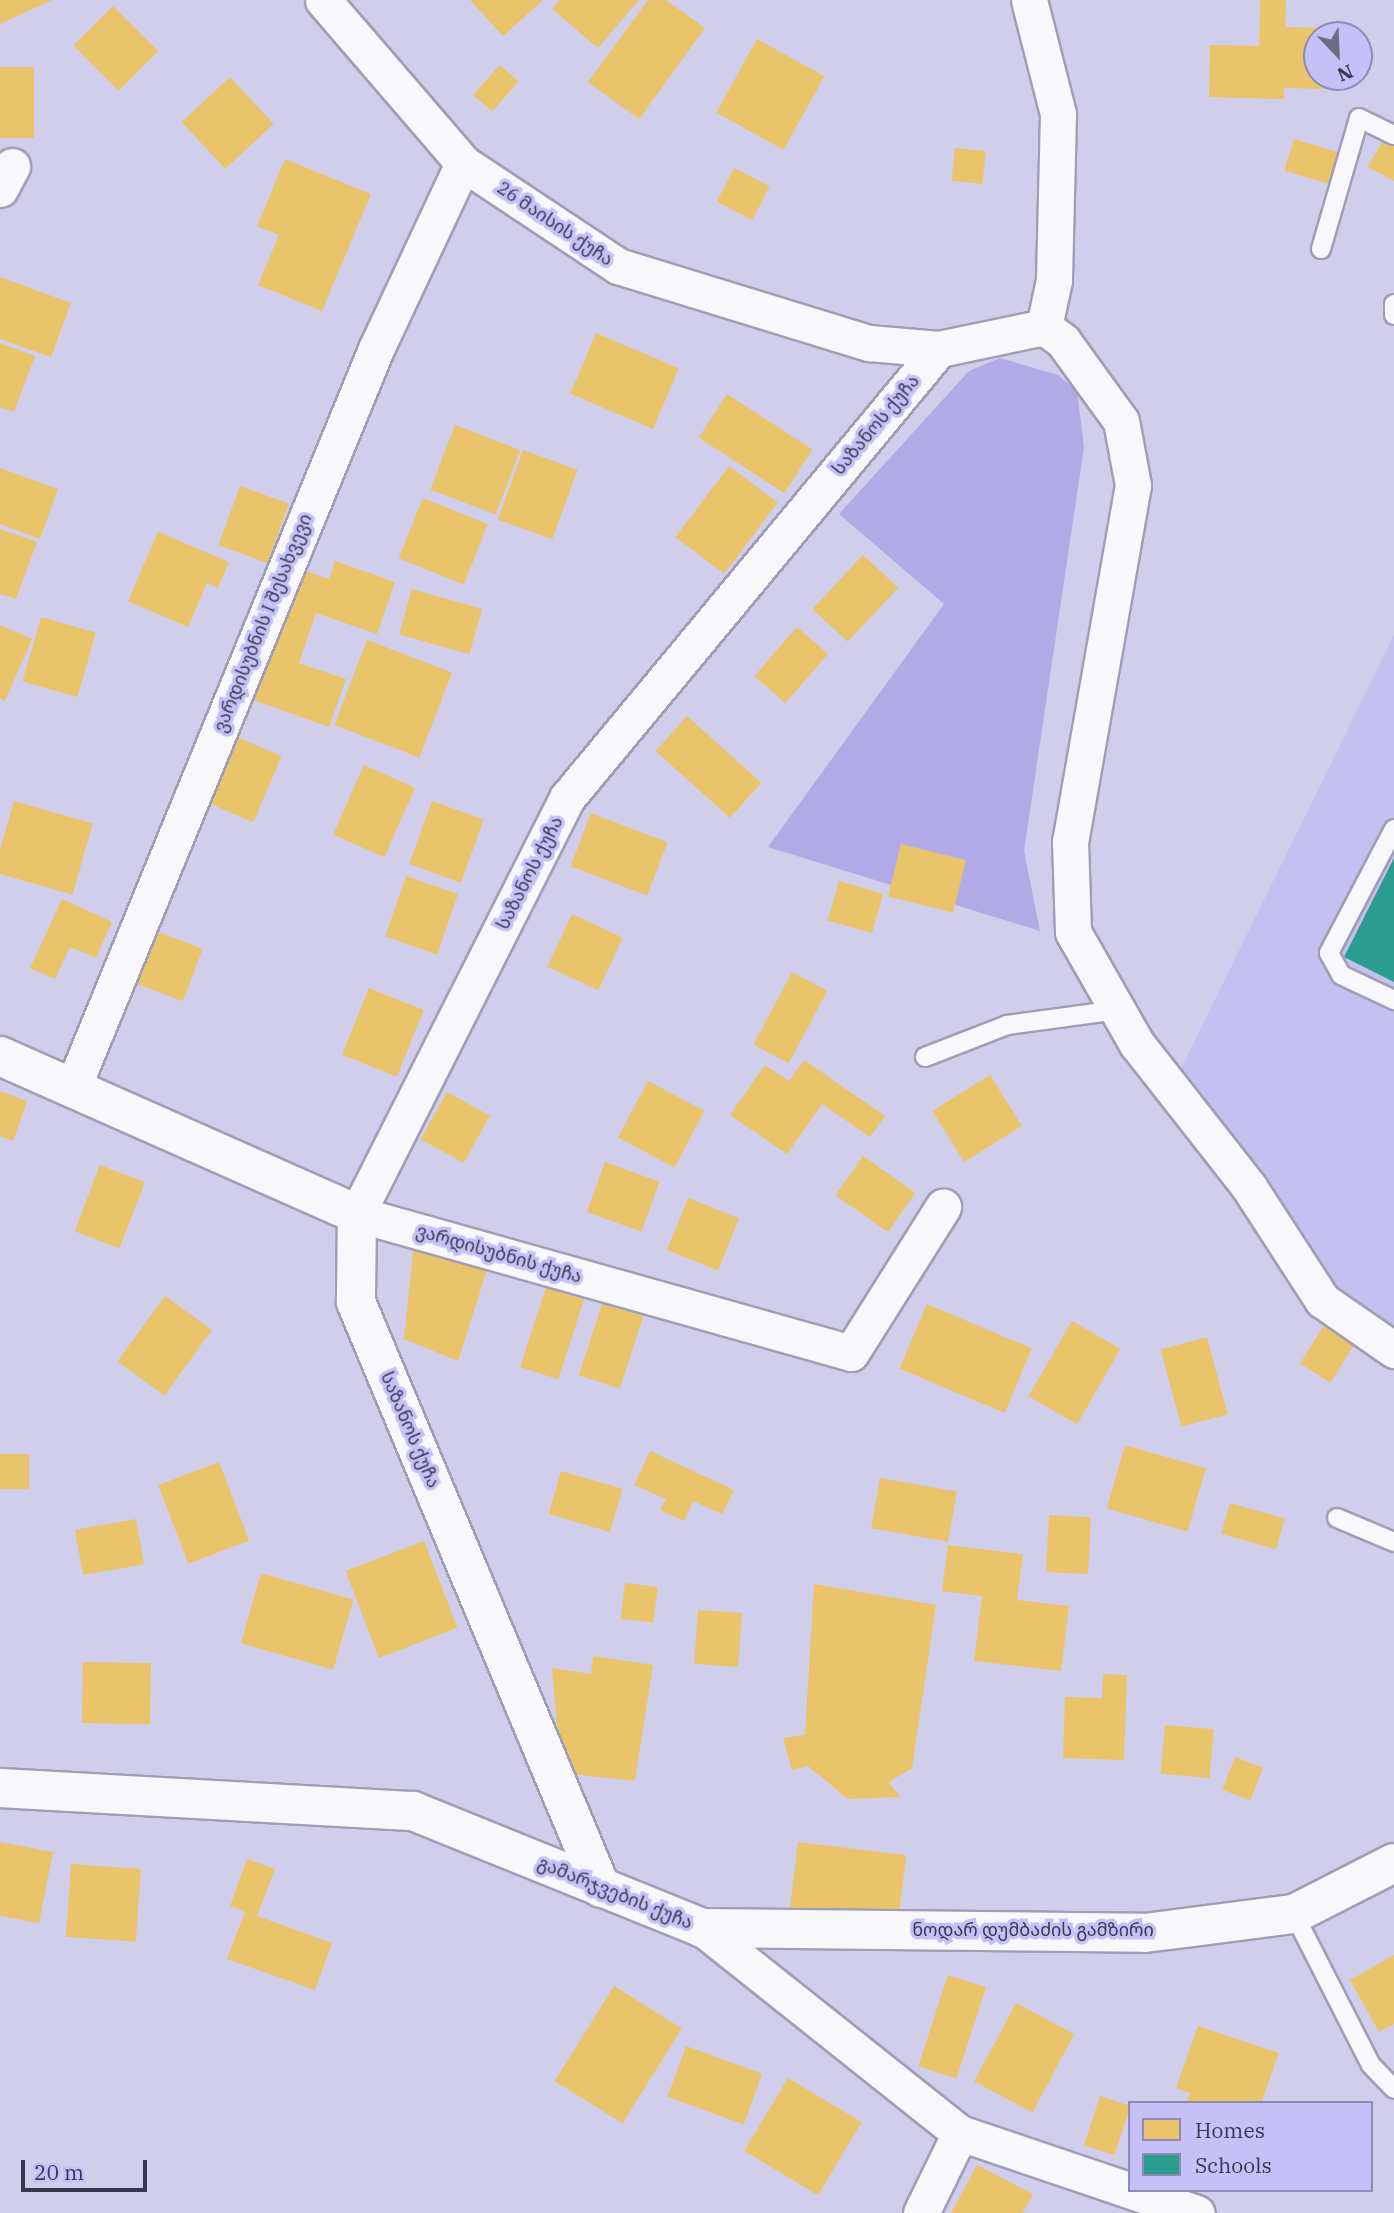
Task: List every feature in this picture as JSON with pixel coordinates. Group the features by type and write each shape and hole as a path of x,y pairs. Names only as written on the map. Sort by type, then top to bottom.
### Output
{"street":[{"name":"26 მაისის ქუჩა","path":"323,0 463,163 618,266 869,342 939,349"},
{"path":"1029,0 1058,114 1054,280 1044,327"},
{"name":"ვარდისუბნის I შესახვევი","path":"73,1087 376,349 463,163"},
{"path":"939,349 1044,327 1063,341 1121,421 1133,485 1070,841 1073,932 1137,1044 1249,1187 1322,1300 1394,1350"},
{"name":"საზანოს ქუჩა","path":"601,1888 356,1302 357,1214 568,798 939,349"},
{"name":"ვარდისუბნის ქუჩა","path":"0,1056 357,1214 851,1353 943,1207"},
{"name":"გამარჯვების ქუჩა","path":"0,1788 413,1811 702,1928 960,2133 1128,2190"},
{"name":"ნოდარ დუმბაძის გამზირი","path":"702,1928 1145,1933 1294,1914 1394,1863"},
{"path":"921,2213 960,2133"},
{"name":"გამარჯვების ქუჩა","path":"1135,2192 1197,2213"}],"lane":[{"path":"1321,249 1359,118 1394,135"},
{"path":"1394,304 1394,315"},
{"path":"1394,829 1329,953 1340,975 1394,1000"},
{"path":"925,1057 1007,1025 1118,1010"},
{"path":"1337,1518 1394,1542"},
{"path":"1294,1914 1371,2065 1394,2089"}],"shaded area":[{"path":"1000,358 1058,375 1077,391 1084,447 1024,851 1040,931 768,847 944,604 839,514 969,371"},
{"path":"1394,635 1394,1325 1340,1290 1181,1069"}],"building: Homes":[{"path":"0,0 52,0 0,24"},
{"path":"470,0 543,0 503,36"},
{"path":"560,0 639,0 598,48 552,9"},
{"path":"648,0 666,0 705,28 639,119 588,82"},
{"path":"1260,0 1286,0 1285,27 1303,27 1303,88 1284,88 1284,99 1209,97 1210,45 1259,46"},
{"path":"113,6 158,51 119,91 73,46"},
{"path":"757,39 824,76 784,150 716,112"},
{"path":"500,65 519,82 492,111 473,95"},
{"path":"0,67 34,67 34,138 0,138"},
{"path":"230,77 274,124 225,169 182,122"},
{"path":"1294,139 1340,153 1330,185 1284,171"},
{"path":"1383,140 1394,146 1394,181 1368,167"},
{"path":"955,148 986,151 982,184 952,181"},
{"path":"285,159 371,194 322,311 258,285 279,235 257,226"},
{"path":"734,168 770,186 752,220 717,202"},
{"path":"0,277 71,303 51,357 0,339"},
{"path":"596,333 679,368 653,429 570,394"},
{"path":"0,343 35,356 14,412 0,407"},
{"path":"727,394 813,450 784,493 699,438"},
{"path":"455,425 520,450 496,515 430,489"},
{"path":"523,450 578,470 552,539 498,520"},
{"path":"729,466 778,503 724,574 675,537"},
{"path":"0,468 58,489 40,539 0,524"},
{"path":"240,486 289,504 267,563 218,545"},
{"path":"423,498 488,524 464,584 399,558"},
{"path":"0,529 37,542 16,599 0,594"},
{"path":"158,532 229,562 218,588 207,583 188,627 128,601"},
{"path":"863,555 898,588 848,642 813,609"},
{"path":"335,561 395,582 377,634 316,613 299,663 346,679 329,727 245,697 291,566 329,579"},
{"path":"412,589 482,609 469,654 399,634"},
{"path":"41,617 96,633 77,697 23,681"},
{"path":"0,625 32,639 5,701 0,698"},
{"path":"797,627 828,654 785,703 754,676"},
{"path":"367,640 452,673 419,758 334,725"},
{"path":"687,716 761,783 730,818 656,751"},
{"path":"230,734 282,756 253,822 202,800"},
{"path":"364,765 415,788 384,857 333,834"},
{"path":"14,801 93,824 72,895 0,874 0,850"},
{"path":"432,801 484,820 461,883 409,864"},
{"path":"591,813 668,842 647,896 571,866"},
{"path":"901,844 966,860 953,913 888,896"},
{"path":"406,876 458,894 437,954 385,937"},
{"path":"839,881 883,894 872,933 828,920"},
{"path":"62,899 112,922 96,958 70,947 55,979 30,968"},
{"path":"572,914 623,938 598,990 547,967"},
{"path":"156,931 203,949 183,1001 136,983"},
{"path":"792,972 827,991 789,1063 754,1044"},
{"path":"369,988 424,1010 397,1077 342,1055"},
{"path":"804,1060 885,1116 870,1137 822,1104 787,1154 730,1115 765,1065 789,1081"},
{"path":"990,1075 1022,1126 964,1162 932,1111"},
{"path":"648,1081 705,1111 674,1168 618,1138"},
{"path":"0,1091 27,1101 13,1141 0,1136"},
{"path":"447,1092 490,1116 464,1163 421,1139"},
{"path":"863,1156 915,1193 888,1232 835,1195"},
{"path":"605,1162 660,1182 641,1232 587,1212"},
{"path":"100,1165 145,1182 119,1248 75,1231"},
{"path":"688,1198 739,1219 718,1271 667,1250"},
{"path":"415,1233 491,1257 458,1361 404,1339"},
{"path":"546,1287 584,1299 558,1379 520,1367"},
{"path":"165,1296 212,1330 164,1396 117,1362"},
{"path":"603,1301 644,1314 620,1388 579,1375"},
{"path":"927,1304 1032,1349 1005,1413 900,1368"},
{"path":"1072,1321 1120,1349 1077,1424 1028,1396"},
{"path":"1326,1322 1357,1341 1331,1383 1300,1364"},
{"path":"1207,1337 1228,1414 1181,1427 1161,1349"},
{"path":"1125,1445 1206,1468 1188,1532 1107,1508"},
{"path":"650,1451 734,1490 722,1514 693,1501 684,1521 660,1510 666,1499 634,1485"},
{"path":"0,1454 29,1454 29,1489 0,1489"},
{"path":"219,1462 249,1540 188,1564 158,1485"},
{"path":"561,1471 623,1489 610,1532 549,1514"},
{"path":"880,1478 957,1492 948,1542 871,1528"},
{"path":"1230,1503 1285,1519 1276,1549 1221,1534"},
{"path":"1049,1515 1091,1517 1088,1574 1046,1572"},
{"path":"136,1519 144,1564 83,1575 75,1530"},
{"path":"424,1541 457,1628 379,1658 346,1571"},
{"path":"948,1545 1023,1554 1017,1600 1069,1606 1061,1671 974,1661 982,1596 942,1591"},
{"path":"261,1573 353,1599 333,1670 241,1643"},
{"path":"625,1583 658,1587 653,1623 621,1619"},
{"path":"814,1584 936,1605 912,1768 889,1782 900,1797 848,1799 808,1766 792,1770 783,1738 805,1735"},
{"path":"698,1610 742,1613 738,1667 694,1664"},
{"path":"593,1656 653,1665 635,1781 561,1773 552,1668 591,1674"},
{"path":"83,1662 151,1663 150,1724 82,1723"},
{"path":"1103,1674 1127,1675 1124,1760 1063,1758 1065,1697 1102,1698"},
{"path":"1165,1725 1214,1729 1210,1778 1161,1774"},
{"path":"1235,1757 1263,1768 1250,1800 1222,1790"},
{"path":"0,1842 53,1852 39,1923 0,1916"},
{"path":"798,1842 906,1855 898,1922 790,1909"},
{"path":"247,1859 275,1869 257,1916 332,1943 315,1990 227,1959 245,1912 230,1906"},
{"path":"71,1864 141,1869 136,1942 66,1937"},
{"path":"1394,1955 1394,2024 1379,2032 1350,1980"},
{"path":"948,1975 986,1987 956,2079 918,2066"},
{"path":"614,1986 682,2028 622,2123 555,2081"},
{"path":"1016,2003 1074,2034 1032,2113 974,2082"},
{"path":"1198,2026 1279,2053 1262,2101 1187,2101 1190,2093 1176,2088"},
{"path":"686,2046 762,2074 744,2124 668,2097"},
{"path":"788,2078 862,2122 818,2195 744,2151"},
{"path":"1100,2096 1128,2105 1128,2113 1114,2155 1084,2145"},
{"path":"977,2165 1033,2194 1023,2213 951,2213"}],"building: Schools":[{"path":"1394,858 1394,982 1344,957"}]}
